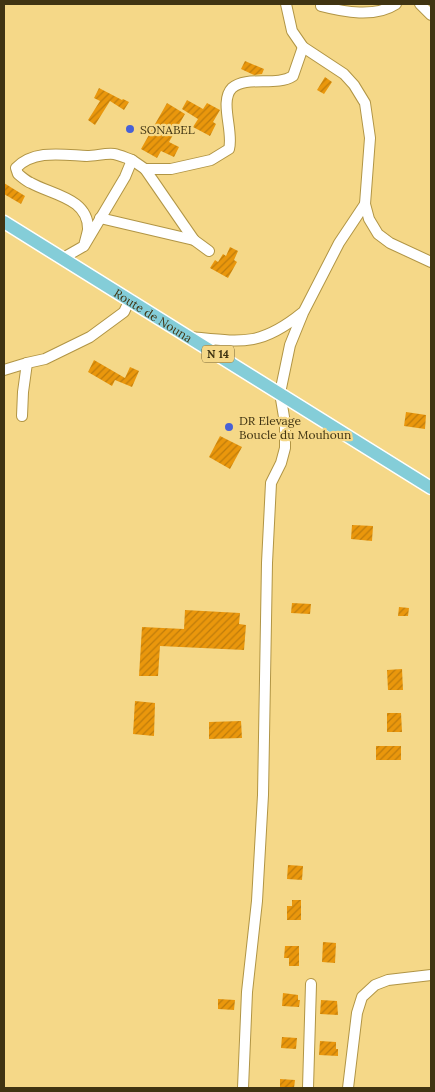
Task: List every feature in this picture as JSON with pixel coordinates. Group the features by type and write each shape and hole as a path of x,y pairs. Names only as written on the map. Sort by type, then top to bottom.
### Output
{"main road":[{"name":"Route de Nouna","path":"4,222 190,336 431,488"}],"street":[{"path":"286,4 292,31 302,46 344,74 354,85 364,103 370,138 365,204 369,219 378,234 390,243 431,262"},
{"path":"321,6 344,12 358,12 391,7 396,4"},
{"path":"420,4 431,15"},
{"path":"145,169 171,169 211,160 229,150 231,142 226,104 229,92 234,87 249,82 287,80 293,76 302,46"},
{"path":"84,246 88,230 86,217 81,209 71,201 30,183 18,174 16,168 20,164 32,158 58,154 88,156 113,154 132,160 145,169 194,240 209,251"},
{"path":"63,258 84,246 125,177 132,160"},
{"path":"243,1088 247,992 257,901 263,795 266,572 271,483 281,463 284,448 285,424 280,393 290,346 303,313 339,243 365,204"},
{"path":"100,218 194,240"},
{"path":"4,370 45,359 90,337 124,312 130,299"},
{"path":"190,336 248,341 270,335 303,313"},
{"path":"22,416 27,363"},
{"path":"348,1088 357,1013 362,997 375,984 388,980 431,974"},
{"path":"308,1088 311,984"}],"building":[{"path":"245,61 264,69 262,74 254,75 241,69"},
{"path":"325,77 332,82 324,94 317,90"},
{"path":"99,88 129,102 124,110 110,101 95,125 88,120 100,101 94,98"},
{"path":"187,100 203,109 207,103 220,110 213,122 216,124 210,136 193,127 198,119 182,109"},
{"path":"167,103 185,114 169,142 179,147 174,157 161,151 157,158 141,149"},
{"path":"4,183 25,196 21,204 4,194"},
{"path":"230,247 238,251 234,260 237,262 228,278 210,268 215,260 218,262 223,254 226,256"},
{"path":"94,360 125,378 130,367 139,371 132,387 115,380 112,386 88,372"},
{"path":"406,412 426,415 425,429 404,426"},
{"path":"220,436 242,447 230,469 209,457"},
{"path":"352,525 373,526 372,541 351,539"},
{"path":"292,603 311,604 310,614 291,613"},
{"path":"399,607 409,608 408,616 398,616"},
{"path":"185,610 240,613 239,624 246,625 244,650 160,646 158,676 139,676 142,627 184,629"},
{"path":"402,669 403,690 388,690 387,670"},
{"path":"135,701 155,703 154,736 133,734"},
{"path":"387,713 401,713 402,732 387,732"},
{"path":"241,721 242,738 209,739 209,722"},
{"path":"376,746 401,746 401,760 376,760"},
{"path":"288,865 303,866 302,880 287,879"},
{"path":"292,900 301,900 301,920 287,920 287,906 292,906"},
{"path":"323,942 336,943 335,963 322,962"},
{"path":"285,946 299,946 299,966 289,966 289,958 284,958"},
{"path":"283,993 298,995 298,1000 300,1000 299,1007 282,1006"},
{"path":"218,999 235,1000 234,1010 218,1009"},
{"path":"321,1000 337,1001 338,1015 320,1014"},
{"path":"282,1037 297,1038 296,1049 281,1048"},
{"path":"320,1041 336,1042 338,1056 319,1055"},
{"path":"280,1079 295,1080 294,1088 280,1088"}],"place":[{"name":"SONABEL","path":"130,129"},
{"name":"DR Elevage Boucle du Mouhoun","path":"229,427"}]}
